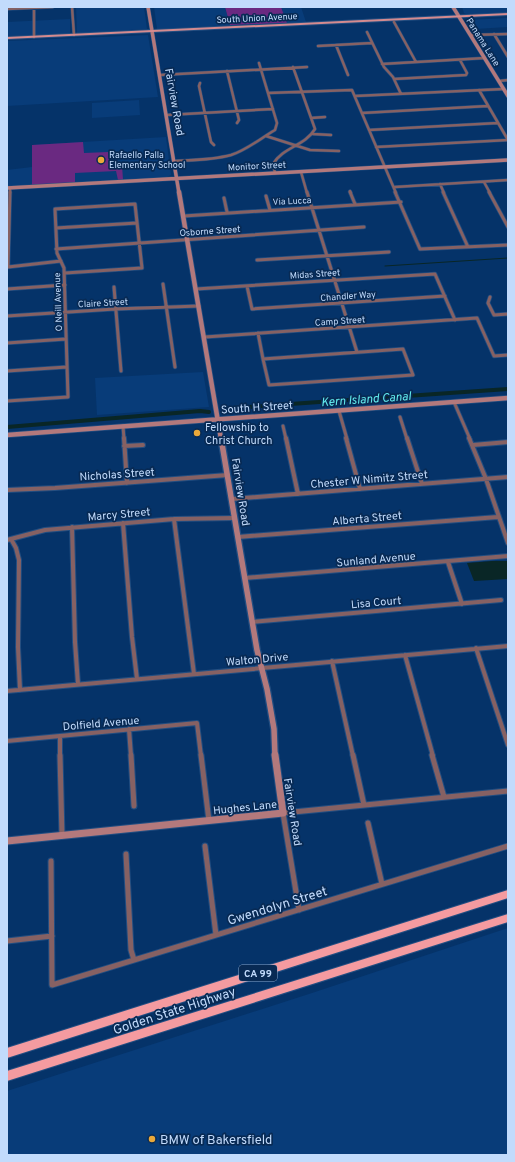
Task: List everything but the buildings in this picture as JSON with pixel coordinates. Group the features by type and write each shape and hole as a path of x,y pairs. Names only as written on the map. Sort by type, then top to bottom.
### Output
{"highway":[{"name":"Golden State Highway","path":"7,1052 508,894"},
{"name":"Golden State Highway","path":"7,1076 508,918"}],"main road":[{"path":"456,11 464,14 503,14"},
{"name":"South Union Avenue","path":"493,16 503,14 508,15"},
{"name":"South Union Avenue","path":"7,39 110,33 394,22 508,15"},
{"name":"South Union Avenue","path":"7,39 297,24 460,18"},
{"path":"304,26 329,23"},
{"path":"276,27 297,24"}],"street":[{"path":"34,7 34,37"},
{"path":"7,9 53,7"},
{"path":"72,7 76,36"},
{"name":"Fairview Road","path":"148,7 252,622 274,729 276,768 299,910"},
{"name":"Panama Lane","path":"453,7 508,96"},
{"path":"394,22 416,62"},
{"path":"367,32 382,64 394,79 401,94"},
{"path":"494,34 508,57"},
{"path":"471,36 508,34"},
{"path":"318,46 372,43"},
{"path":"336,45 348,75"},
{"path":"382,64 485,58"},
{"path":"394,79 466,75 467,73 460,60"},
{"path":"175,161 226,156 239,152 273,132 277,125 259,63"},
{"path":"160,75 307,67"},
{"path":"275,173 273,164 275,160 312,134 315,129 300,91 293,68"},
{"path":"227,71 239,120 237,123"},
{"path":"499,81 508,80"},
{"path":"200,83 198,86 204,113 211,142 214,145"},
{"path":"355,96 504,89"},
{"path":"268,93 352,90 395,187 420,249 508,245"},
{"path":"376,147 508,140 479,90"},
{"path":"362,113 488,106"},
{"path":"167,115 272,110"},
{"path":"311,118 325,117"},
{"path":"369,130 498,123"},
{"path":"312,134 331,135"},
{"path":"266,136 294,146 318,152 340,151"},
{"name":"Monitor Street","path":"8,188 508,160"},
{"path":"301,172 357,352"},
{"path":"395,187 508,180"},
{"path":"484,182 508,227"},
{"path":"440,184 468,247"},
{"path":"8,188 8,267 61,261"},
{"path":"350,190 355,204"},
{"path":"266,196 270,210"},
{"path":"224,198 227,212"},
{"name":"Via Lucca","path":"184,216 227,212 401,202"},
{"name":"O Neill Avenue","path":"7,401 68,397 65,285 61,261 56,249 55,209 135,204 137,224"},
{"path":"56,228 137,224 142,268 64,273"},
{"name":"Osborne Street","path":"56,249 364,227"},
{"path":"257,260 389,252"},
{"name":"Midas Street","path":"196,289 435,274 445,296"},
{"path":"163,284 175,367"},
{"path":"7,289 65,285"},
{"name":"Chandler Way","path":"247,286 252,309 445,296"},
{"path":"114,287 121,371"},
{"path":"445,296 455,320"},
{"path":"490,297 488,303 494,315 508,314"},
{"name":"Claire Street","path":"7,316 116,309 199,306"},
{"name":"Camp Street","path":"205,337 477,318 494,356 508,355"},
{"path":"258,333 263,359 269,386 413,375 403,349 263,359"},
{"path":"7,343 66,339"},
{"path":"7,371 67,367"},
{"name":"South H Street","path":"7,435 508,398"},
{"path":"454,402 473,445 508,543"},
{"path":"339,410 360,489"},
{"path":"400,417 422,484"},
{"path":"123,426 127,483"},
{"path":"283,426 298,494"},
{"path":"473,445 508,442"},
{"path":"124,446 143,445"},
{"name":"Nicholas Street","path":"7,490 55,488 228,475"},
{"name":"Chester W Nimitz Street","path":"232,499 508,477"},
{"name":"Alberta Street","path":"238,538 498,517"},
{"name":"Marcy Street","path":"9,540 37,531 72,527 174,519 235,518"},
{"path":"174,519 194,674"},
{"path":"123,523 132,637 137,679"},
{"path":"72,527 75,642 78,684"},
{"path":"9,540 16,548 19,560 18,647 20,690"},
{"name":"Sunland Avenue","path":"245,578 508,556"},
{"path":"448,562 462,604"},
{"name":"Lisa Court","path":"252,622 501,600"},
{"name":"Walton Drive","path":"7,691 508,646"},
{"path":"476,648 508,745"},
{"path":"404,655 444,797"},
{"path":"332,662 364,805"},
{"name":"Dolfield Avenue","path":"7,741 197,723 209,821"},
{"path":"129,729 134,806"},
{"path":"60,736 62,836"},
{"name":"Hughes Lane","path":"7,841 508,791"},
{"path":"368,822 382,884"},
{"path":"205,846 216,935"},
{"name":"Gwendolyn Street","path":"52,936 52,985 508,846"},
{"path":"126,854 131,950 134,960"},
{"path":"7,941 52,936 51,862"}],"shaded area":[{"path":"76,7 144,7 147,29 77,33"},
{"path":"154,7 225,7 230,25 157,29"},
{"path":"225,7 281,7 287,23 230,25"},
{"path":"281,7 301,7 306,22 287,23"},
{"path":"462,7 508,7 508,12 466,14 464,13"},
{"path":"508,18 508,27 475,29 470,20"},
{"path":"70,19 70,33 7,36 7,22"},
{"path":"148,35 158,97 7,106 7,41"},
{"path":"139,100 140,115 92,118 92,103"},
{"name":"Rafaello Palla Elementary School","path":"166,137 171,175 167,177 7,186 7,170 32,167 32,145"},
{"path":"83,142 84,153 108,152 110,166 122,165 123,180 118,180 116,171 75,173 75,183 32,185 32,145"},
{"path":"203,372 209,407 97,415 95,378"},
{"path":"508,561 508,579 474,581 467,563"},
{"path":"508,928 508,1155 7,1155 7,1091"}],"waterway":[{"path":"385,266 508,258"},
{"name":"Kern Island Canal","path":"225,411 233,408 508,389"},
{"name":"Kern Island Canal","path":"7,427 200,411 209,412"}],"place":[{"name":"Rafaello Palla Elementary School","path":"101,160"},
{"name":"Fellowship to Christ Church","path":"197,433"},
{"name":"BMW of Bakersfield","path":"152,1139"}]}
